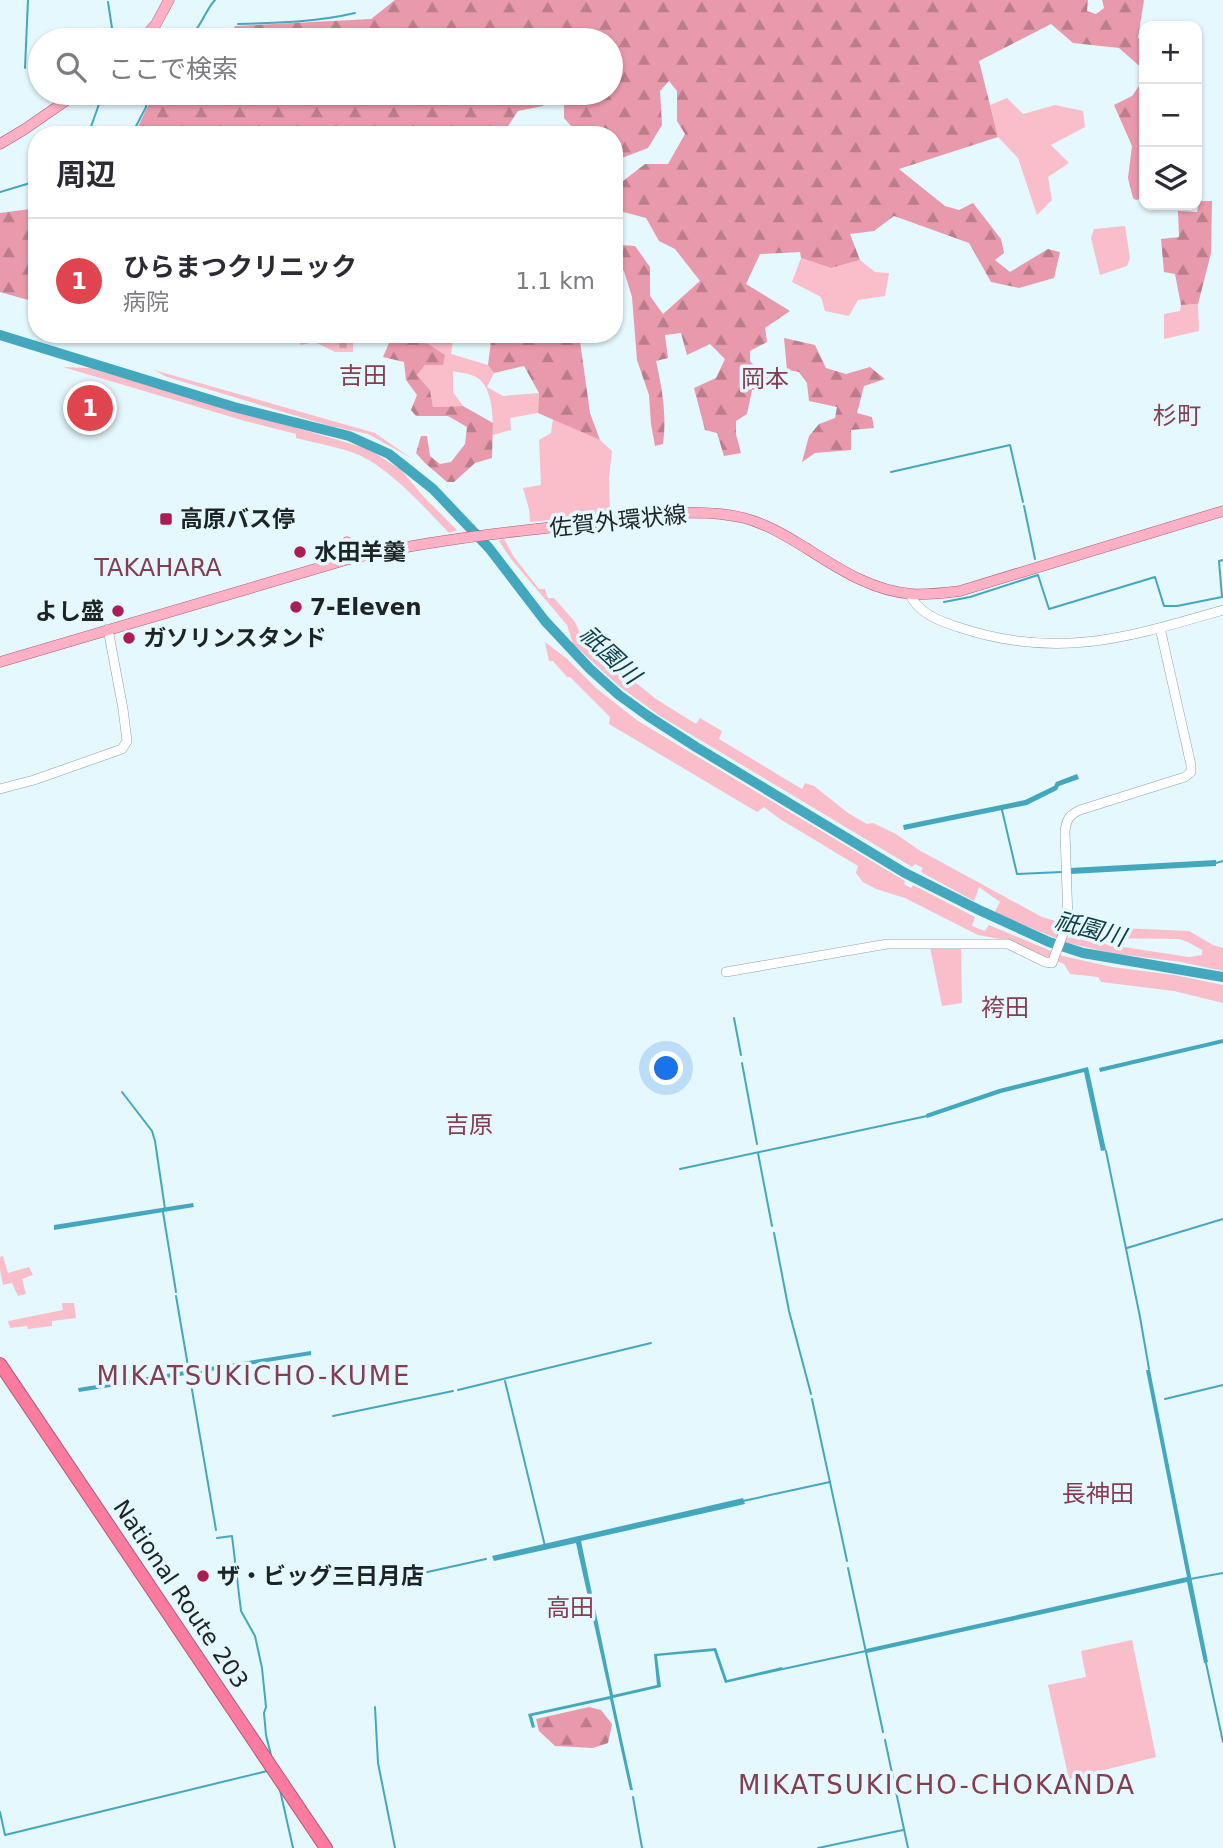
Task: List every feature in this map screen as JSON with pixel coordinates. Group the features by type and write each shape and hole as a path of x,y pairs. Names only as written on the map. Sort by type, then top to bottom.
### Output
{"highway":[{"name":"National Route 203","path":"0,1364 326,1848"}],"main road":[{"path":"152,28 169,0"},
{"path":"0,144 60,105"},
{"name":"佐賀外環状線","path":"0,662 349,559 496,533 674,514 726,514 775,529 850,576 879,588 910,594 927,594 960,591 1223,511"},
{"path":"347,542 352,551 349,559"}],"street":[{"path":"910,594 919,609 949,624 1019,642 1092,643 1125,637 1223,610"},
{"path":"726,972 887,944 1008,944 1052,963 1066,930 1069,913 1065,832 1068,819 1080,810 1185,777 1191,772 1160,628"},
{"path":"0,789 34,780 125,746 127,741 123,709 108,629"}],"green space":[{"path":"395,0 1088,0 1087,11 1096,14 1104,8 1102,0 1144,0 1139,21 1139,66 1119,48 1073,43 1051,24 979,61 998,137 899,169 945,206 959,210 973,203 1001,239 1004,253 995,260 1010,272 1048,249 1060,252 1054,278 1019,288 991,282 969,243 894,216 874,231 850,234 860,260 831,268 801,258 800,252 760,254 746,284 790,311 765,328 767,342 750,351 750,361 759,371 778,373 773,386 752,390 747,414 736,421 741,453 724,456 717,433 705,430 694,388 716,378 725,359 710,344 687,355 681,333 665,335 668,358 656,361 664,423 663,444 655,446 649,395 637,360 632,297 623,270 623,245 635,246 650,267 650,296 663,314 700,281 675,249 659,241 646,218 623,212 623,181 645,164 668,164 685,134 677,121 677,91 669,81 660,91 662,125 648,148 623,158 623,126 571,126 564,118 564,105 623,105 623,28 234,28 371,19"},
{"path":"1139,86 1139,199 1136,200 1133,198 1128,178 1132,146 1114,105 1132,96"},
{"path":"1007,98 1023,114 1055,105 1083,111 1085,127 1051,145 1069,163 1048,177 1052,200 1037,215 1018,158 998,137 990,105"},
{"path":"148,105 543,105 518,111 508,126 138,126"},
{"path":"1202,201 1212,201 1211,253 1198,304 1181,305 1175,274 1164,272 1161,239 1179,237 1178,211 1202,210"},
{"path":"28,209 28,300 0,292 0,213"},
{"path":"1125,226 1130,258 1127,266 1100,275 1091,238 1094,229"},
{"path":"801,258 831,268 860,260 875,272 889,273 885,296 858,300 849,316 825,311 821,297 792,282"},
{"path":"1198,304 1199,331 1164,339 1164,314 1180,311 1181,305"},
{"path":"784,338 815,345 826,368 846,374 870,367 885,379 864,386 857,413 872,417 874,428 851,430 851,450 815,453 802,462 809,436 819,424 835,418 837,407 809,401 807,383 799,372 787,370"},
{"path":"317,343 353,343 353,352 335,352"},
{"path":"389,343 427,343 445,355 443,365 425,365 417,375 430,390 433,407 463,406 493,423 492,458 475,463 454,482 447,482 425,463 416,453 421,436 427,436 430,456 440,464 451,462 465,444 467,427 448,416 416,416 411,410 417,395 406,380 404,362 383,357"},
{"path":"414,343 453,343 451,354 488,365 494,373 487,387 503,396 539,393 538,413 510,418 511,430 493,435 491,403 482,381 453,371 453,392 463,406 433,407 430,390 417,375 425,365"},
{"path":"491,343 580,343 590,413 600,440 538,413 539,393 524,366 494,373 488,365"},
{"path":"63,367 90,368 369,449 401,470 457,530 449,533 396,480 359,455 296,438 296,434"},
{"path":"154,370 375,433 411,458 368,434 330,426 167,377"},
{"path":"553,419 600,440 612,451 609,479 610,514 530,522 523,488 541,485 539,440 551,433"},
{"path":"504,539 514,557 539,589 545,589 548,598 554,598 575,622 583,640 656,699 696,724 700,718 722,731 719,739 802,789 805,783 814,786 848,813 867,824 873,823 896,834 919,850 1042,917 1062,923 1058,935 1070,938 1073,924 1189,931 1223,948 1223,971 1181,962 1111,953 1068,943 994,913 1000,902 979,887 974,901 921,872 923,868 915,864 912,867 660,716 619,686 573,644 567,625 499,541","holes":["1094,938 1179,939 1202,950 1202,955 1189,957 1097,943"]},
{"path":"545,642 638,721 905,881 904,884 911,888 913,885 975,917 972,926 985,931 989,925 1063,956 1223,985 1223,1003 1174,991 1101,982 1098,977 1070,974 1064,964 1006,940 978,935 905,898 876,889 863,882 856,873 858,866 764,807 757,812 609,724 610,717 553,661 549,661"},
{"path":"930,947 961,947 962,1003 942,1006"},
{"path":"3,1256 8,1273 29,1267 33,1275 22,1279 26,1294 18,1296 12,1283 3,1285 0,1257"},
{"path":"62,1303 74,1303 76,1318 52,1321 52,1326 10,1328 8,1321 63,1310"},
{"path":"1132,1640 1156,1757 1069,1779 1048,1685 1086,1677 1081,1651"},
{"path":"589,1707 601,1710 612,1724 608,1743 593,1748 555,1746 539,1731 536,1719"}],"water":[{"path":"1077,774 1079,779 1059,786 1057,790 1027,805 904,830 903,825 1025,800 1054,786 1056,782"},
{"path":"1216,860 1216,866 1071,874 1070,868"},
{"path":"1223,1039 1223,1043 1100,1072 1099,1068"},
{"path":"1088,1067 1106,1150 1101,1151 1084,1072 1001,1093 927,1118 926,1114 999,1089"},
{"path":"193,1203 194,1207 54,1230 54,1225"},
{"path":"311,1351 311,1355 79,1392 78,1388"},
{"path":"1146,1370 1150,1370 1208,1662 1204,1663 1187,1582 867,1653 866,1649 1187,1577"},
{"path":"743,1498 745,1504 581,1541 613,1695 657,1685 654,1654 716,1648 727,1680 782,1667 783,1670 725,1683 714,1651 657,1656 661,1687 613,1698 633,1790 630,1790 610,1699 532,1716 535,1727 532,1728 528,1714 610,1696 576,1543 494,1561 492,1556"}],"waterway":[{"path":"25,68 28,0"},
{"path":"197,28 215,0"},
{"path":"108,2 112,28"},
{"path":"238,24 312,20 355,13"},
{"path":"91,126 99,105"},
{"path":"136,126 146,105"},
{"path":"0,192 28,184"},
{"name":"祇園川","path":"0,335 234,407 349,436 389,454 433,489 489,548 545,621 590,669 619,695 696,747 905,873 1049,942 1083,953 1223,977"},
{"path":"891,472 1010,445 1023,502"},
{"path":"1024,506 1035,559"},
{"path":"944,602 970,597 1038,575 1049,609 1155,577 1164,606 1177,606 1222,597 1219,561 1223,560"},
{"path":"1002,810 1017,874 1062,872"},
{"path":"1216,863 1223,861"},
{"path":"734,1018 741,1055"},
{"path":"742,1063 757,1144"},
{"path":"122,1092 152,1131 165,1209"},
{"path":"680,1169 927,1116"},
{"path":"1106,1151 1149,1369"},
{"path":"758,1153 772,1226"},
{"path":"163,1212 176,1292"},
{"path":"1127,1248 1223,1219"},
{"path":"774,1233 789,1311 811,1394"},
{"path":"176,1296 216,1530"},
{"path":"458,1390 651,1343"},
{"path":"505,1381 545,1546"},
{"path":"1165,1399 1223,1385"},
{"path":"333,1416 453,1391"},
{"path":"812,1399 847,1561"},
{"path":"743,1501 830,1482"},
{"path":"217,1538 232,1536 241,1611 255,1636 262,1668 266,1735 271,1755"},
{"path":"360,1587 486,1559"},
{"path":"848,1568 883,1732"},
{"path":"1190,1579 1223,1573"},
{"path":"783,1669 866,1651"},
{"path":"1206,1663 1223,1742"},
{"path":"375,1707 378,1763 395,1848"},
{"path":"885,1740 908,1848"},
{"path":"0,1812 5,1835 267,1771"},
{"path":"276,1784 280,1790 293,1848"},
{"path":"633,1797 642,1848"},
{"path":"818,1848 903,1830"}],"place":[{"name":"ひらまつクリニック","path":"90,408"},
{"name":"高原バス停","path":"166,519"},
{"name":"水田羊羹","path":"300,552"},
{"name":"7-Eleven","path":"296,607"},
{"name":"よし盛","path":"118,611"},
{"name":"ガソリンスタンド","path":"129,638"},
{"name":"ザ・ビッグ三日月店","path":"203,1576"}],"district":[{"name":"吉田","path":"363,376"},
{"name":"岡本","path":"765,379"},
{"name":"杉町","path":"1177,416"},
{"name":"TAKAHARA","path":"158,568"},
{"name":"袴田","path":"1005,1008"},
{"name":"吉原","path":"469,1125"},
{"name":"MIKATSUKICHO-KUME","path":"254,1376"},
{"name":"長神田","path":"1098,1494"},
{"name":"高田","path":"570,1608"},
{"name":"MIKATSUKICHO-CHOKANDA","path":"937,1785"}]}
